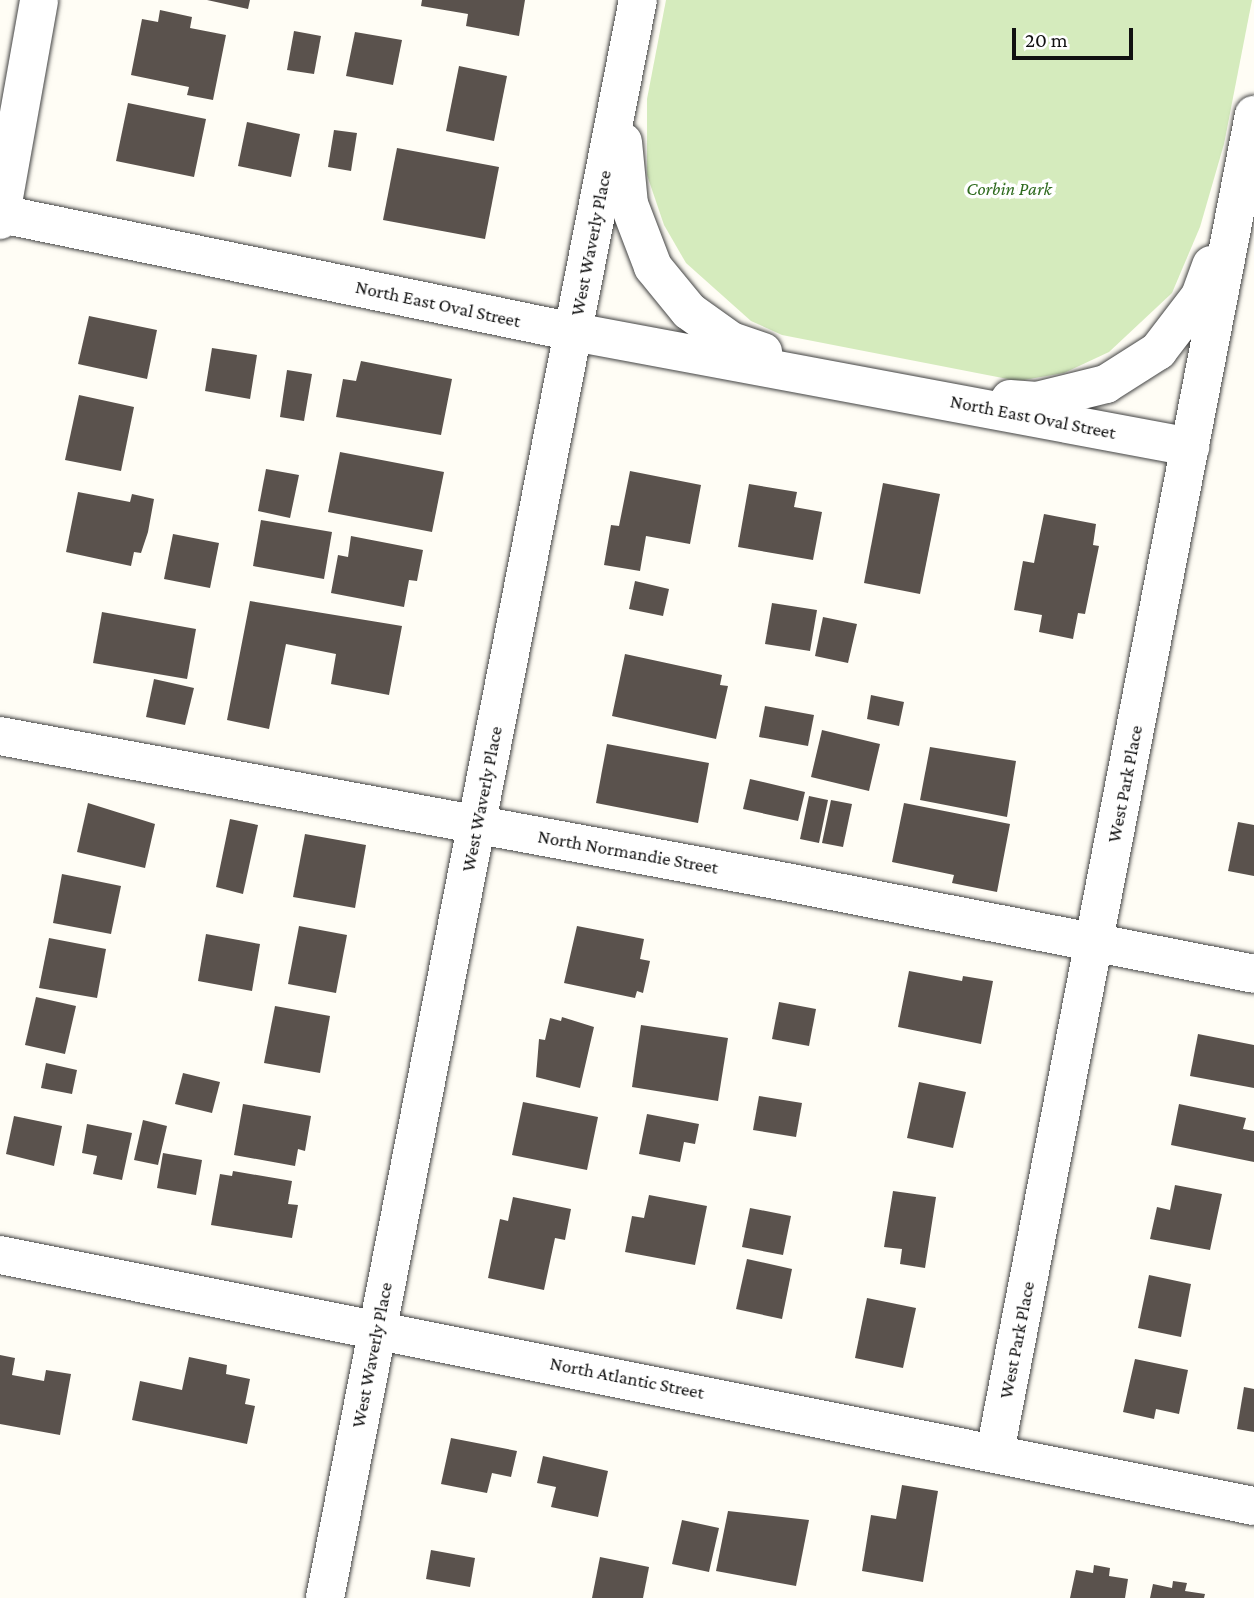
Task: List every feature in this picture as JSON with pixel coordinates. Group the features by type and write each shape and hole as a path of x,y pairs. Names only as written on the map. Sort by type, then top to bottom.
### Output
{"street":[{"path":"1,217 39,0"},
{"name":"West Waverly Place","path":"325,1598 638,0"},
{"name":"North East Oval Street","path":"620,95 629,204 638,235 653,267 689,310 731,341 875,388 1037,401 1106,384 1158,351 1200,296 1250,158"},
{"name":"West Park Place","path":"995,1452 1190,447 1250,158 1254,115"},
{"name":"North East Oval Street","path":"1,217 574,332 1190,447"},
{"name":"North Normandie Street","path":"0,736 1254,974"},
{"name":"North Atlantic Street","path":"0,1255 995,1452 1254,1506"}],"green space":[{"name":"Corbin Park","path":"666,0 1252,0 1224,144 1200,227 1172,293 1109,352 1064,373 1018,381 782,335 751,321 686,263 664,225 647,175 647,99"}],"building":[{"path":"207,0 250,0 248,9"},
{"path":"422,0 525,0 519,36 466,26 468,14 421,6"},
{"path":"160,10 192,17 190,28 226,35 213,100 187,95 189,87 131,75 142,19 158,22"},
{"path":"294,31 321,36 314,74 287,70"},
{"path":"355,32 402,40 393,85 346,76"},
{"path":"459,66 507,76 494,141 446,131"},
{"path":"128,103 206,119 194,177 116,161"},
{"path":"247,122 300,134 291,177 238,166"},
{"path":"334,130 357,133 351,171 328,167"},
{"path":"397,148 499,167 485,239 383,220"},
{"path":"89,316 157,330 147,379 78,364"},
{"path":"212,348 257,355 250,399 205,391"},
{"path":"361,361 452,379 441,435 336,417 343,379 356,381"},
{"path":"287,370 312,374 304,421 280,417"},
{"path":"79,395 134,407 121,471 65,460"},
{"path":"340,452 444,472 432,532 328,512"},
{"path":"266,469 299,475 290,518 258,511"},
{"path":"630,471 701,485 690,544 646,536 640,571 604,565 611,525 619,526"},
{"path":"883,483 940,494 920,594 864,583"},
{"path":"749,484 797,492 794,507 822,512 813,560 738,547"},
{"path":"78,492 130,502 132,494 154,499 141,553 134,552 131,566 66,552"},
{"path":"1044,514 1096,524 1093,545 1099,546 1085,614 1078,613 1073,639 1039,632 1042,615 1014,610 1023,561 1034,563"},
{"path":"261,520 332,532 324,579 253,566"},
{"path":"173,534 219,543 210,588 164,579"},
{"path":"351,536 423,550 417,581 409,580 404,607 331,593 338,555 348,557"},
{"path":"635,581 669,589 663,616 629,609"},
{"path":"250,601 402,626 389,695 331,684 336,654 286,644 269,729 227,720"},
{"path":"772,603 817,610 810,651 765,644"},
{"path":"102,612 196,629 187,679 93,663"},
{"path":"823,617 857,624 848,663 815,656"},
{"path":"625,654 722,675 720,685 728,686 716,739 612,716"},
{"path":"154,679 194,688 185,725 146,717"},
{"path":"871,695 904,702 899,726 867,719"},
{"path":"765,706 814,715 808,746 759,737"},
{"path":"822,730 880,744 869,791 811,777"},
{"path":"607,744 709,763 698,823 596,803"},
{"path":"930,747 1016,761 1007,817 920,800"},
{"path":"750,779 805,792 798,821 743,809"},
{"path":"809,796 828,800 819,843 800,839"},
{"path":"831,800 852,804 843,847 822,843"},
{"path":"88,803 155,824 145,868 77,852"},
{"path":"904,803 1010,824 997,892 952,883 954,875 892,862"},
{"path":"230,819 258,825 243,894 216,887"},
{"path":"1238,822 1254,825 1254,876 1228,871"},
{"path":"305,834 366,845 355,908 293,897"},
{"path":"62,874 121,886 111,934 53,923"},
{"path":"299,926 347,935 336,993 288,984"},
{"path":"577,926 644,939 640,959 650,961 643,993 637,991 635,998 564,983"},
{"path":"206,934 260,944 252,991 198,981"},
{"path":"49,938 106,949 97,998 39,988"},
{"path":"909,971 962,981 963,976 993,981 981,1044 898,1027"},
{"path":"36,997 76,1006 65,1054 25,1045"},
{"path":"779,1002 816,1009 809,1046 772,1039"},
{"path":"275,1006 330,1016 320,1073 264,1063"},
{"path":"562,1017 594,1027 580,1088 536,1077 539,1039 545,1040 550,1018 561,1021"},
{"path":"641,1025 728,1038 718,1101 632,1087"},
{"path":"1198,1034 1254,1045 1254,1088 1190,1076"},
{"path":"46,1063 77,1070 72,1094 41,1088"},
{"path":"183,1073 220,1082 212,1113 175,1104"},
{"path":"919,1082 966,1092 953,1148 907,1138"},
{"path":"759,1096 802,1103 796,1137 753,1130"},
{"path":"523,1102 598,1117 587,1170 512,1155"},
{"path":"243,1104 311,1116 305,1151 298,1149 295,1166 234,1155"},
{"path":"1179,1104 1246,1118 1243,1129 1254,1131 1254,1162 1171,1145"},
{"path":"647,1114 699,1124 695,1144 684,1142 680,1162 639,1154"},
{"path":"14,1116 62,1126 54,1166 6,1154"},
{"path":"143,1120 167,1126 158,1165 134,1160"},
{"path":"87,1124 132,1133 122,1180 93,1174 97,1156 82,1153"},
{"path":"163,1153 202,1160 196,1195 157,1188"},
{"path":"233,1171 292,1181 288,1204 298,1205 292,1238 211,1225 220,1174 232,1176"},
{"path":"1175,1185 1222,1194 1210,1250 1150,1239 1157,1207 1170,1210"},
{"path":"893,1191 936,1197 925,1268 900,1264 902,1249 884,1247"},
{"path":"649,1195 707,1206 695,1265 625,1252 632,1216 644,1218"},
{"path":"513,1197 571,1209 565,1240 555,1238 544,1290 488,1278 500,1219 508,1221"},
{"path":"750,1208 791,1216 783,1255 742,1247"},
{"path":"747,1259 792,1269 782,1319 736,1309"},
{"path":"1149,1275 1191,1284 1181,1337 1138,1328"},
{"path":"867,1298 916,1308 903,1368 855,1358"},
{"path":"0,1355 15,1358 12,1375 44,1381 46,1370 71,1374 60,1435 0,1424"},
{"path":"189,1357 227,1365 226,1374 250,1379 245,1404 255,1406 247,1444 132,1420 140,1381 182,1390"},
{"path":"1135,1359 1188,1370 1179,1414 1156,1409 1154,1419 1123,1412"},
{"path":"1244,1387 1254,1389 1254,1432 1237,1429"},
{"path":"451,1438 517,1451 511,1477 492,1473 487,1493 441,1484"},
{"path":"543,1456 608,1471 598,1517 551,1507 556,1487 537,1483"},
{"path":"902,1485 938,1491 923,1582 862,1571 871,1515 896,1519"},
{"path":"728,1511 809,1520 796,1586 716,1571"},
{"path":"682,1520 719,1528 709,1572 672,1564"},
{"path":"431,1550 475,1558 470,1587 426,1579"},
{"path":"600,1557 649,1567 643,1598 592,1598"},
{"path":"1094,1565 1110,1568 1109,1576 1128,1579 1125,1598 1070,1598 1076,1570 1093,1573"},
{"path":"1173,1581 1187,1583 1185,1591 1205,1594 1204,1598 1150,1598 1153,1584 1172,1588"}]}
